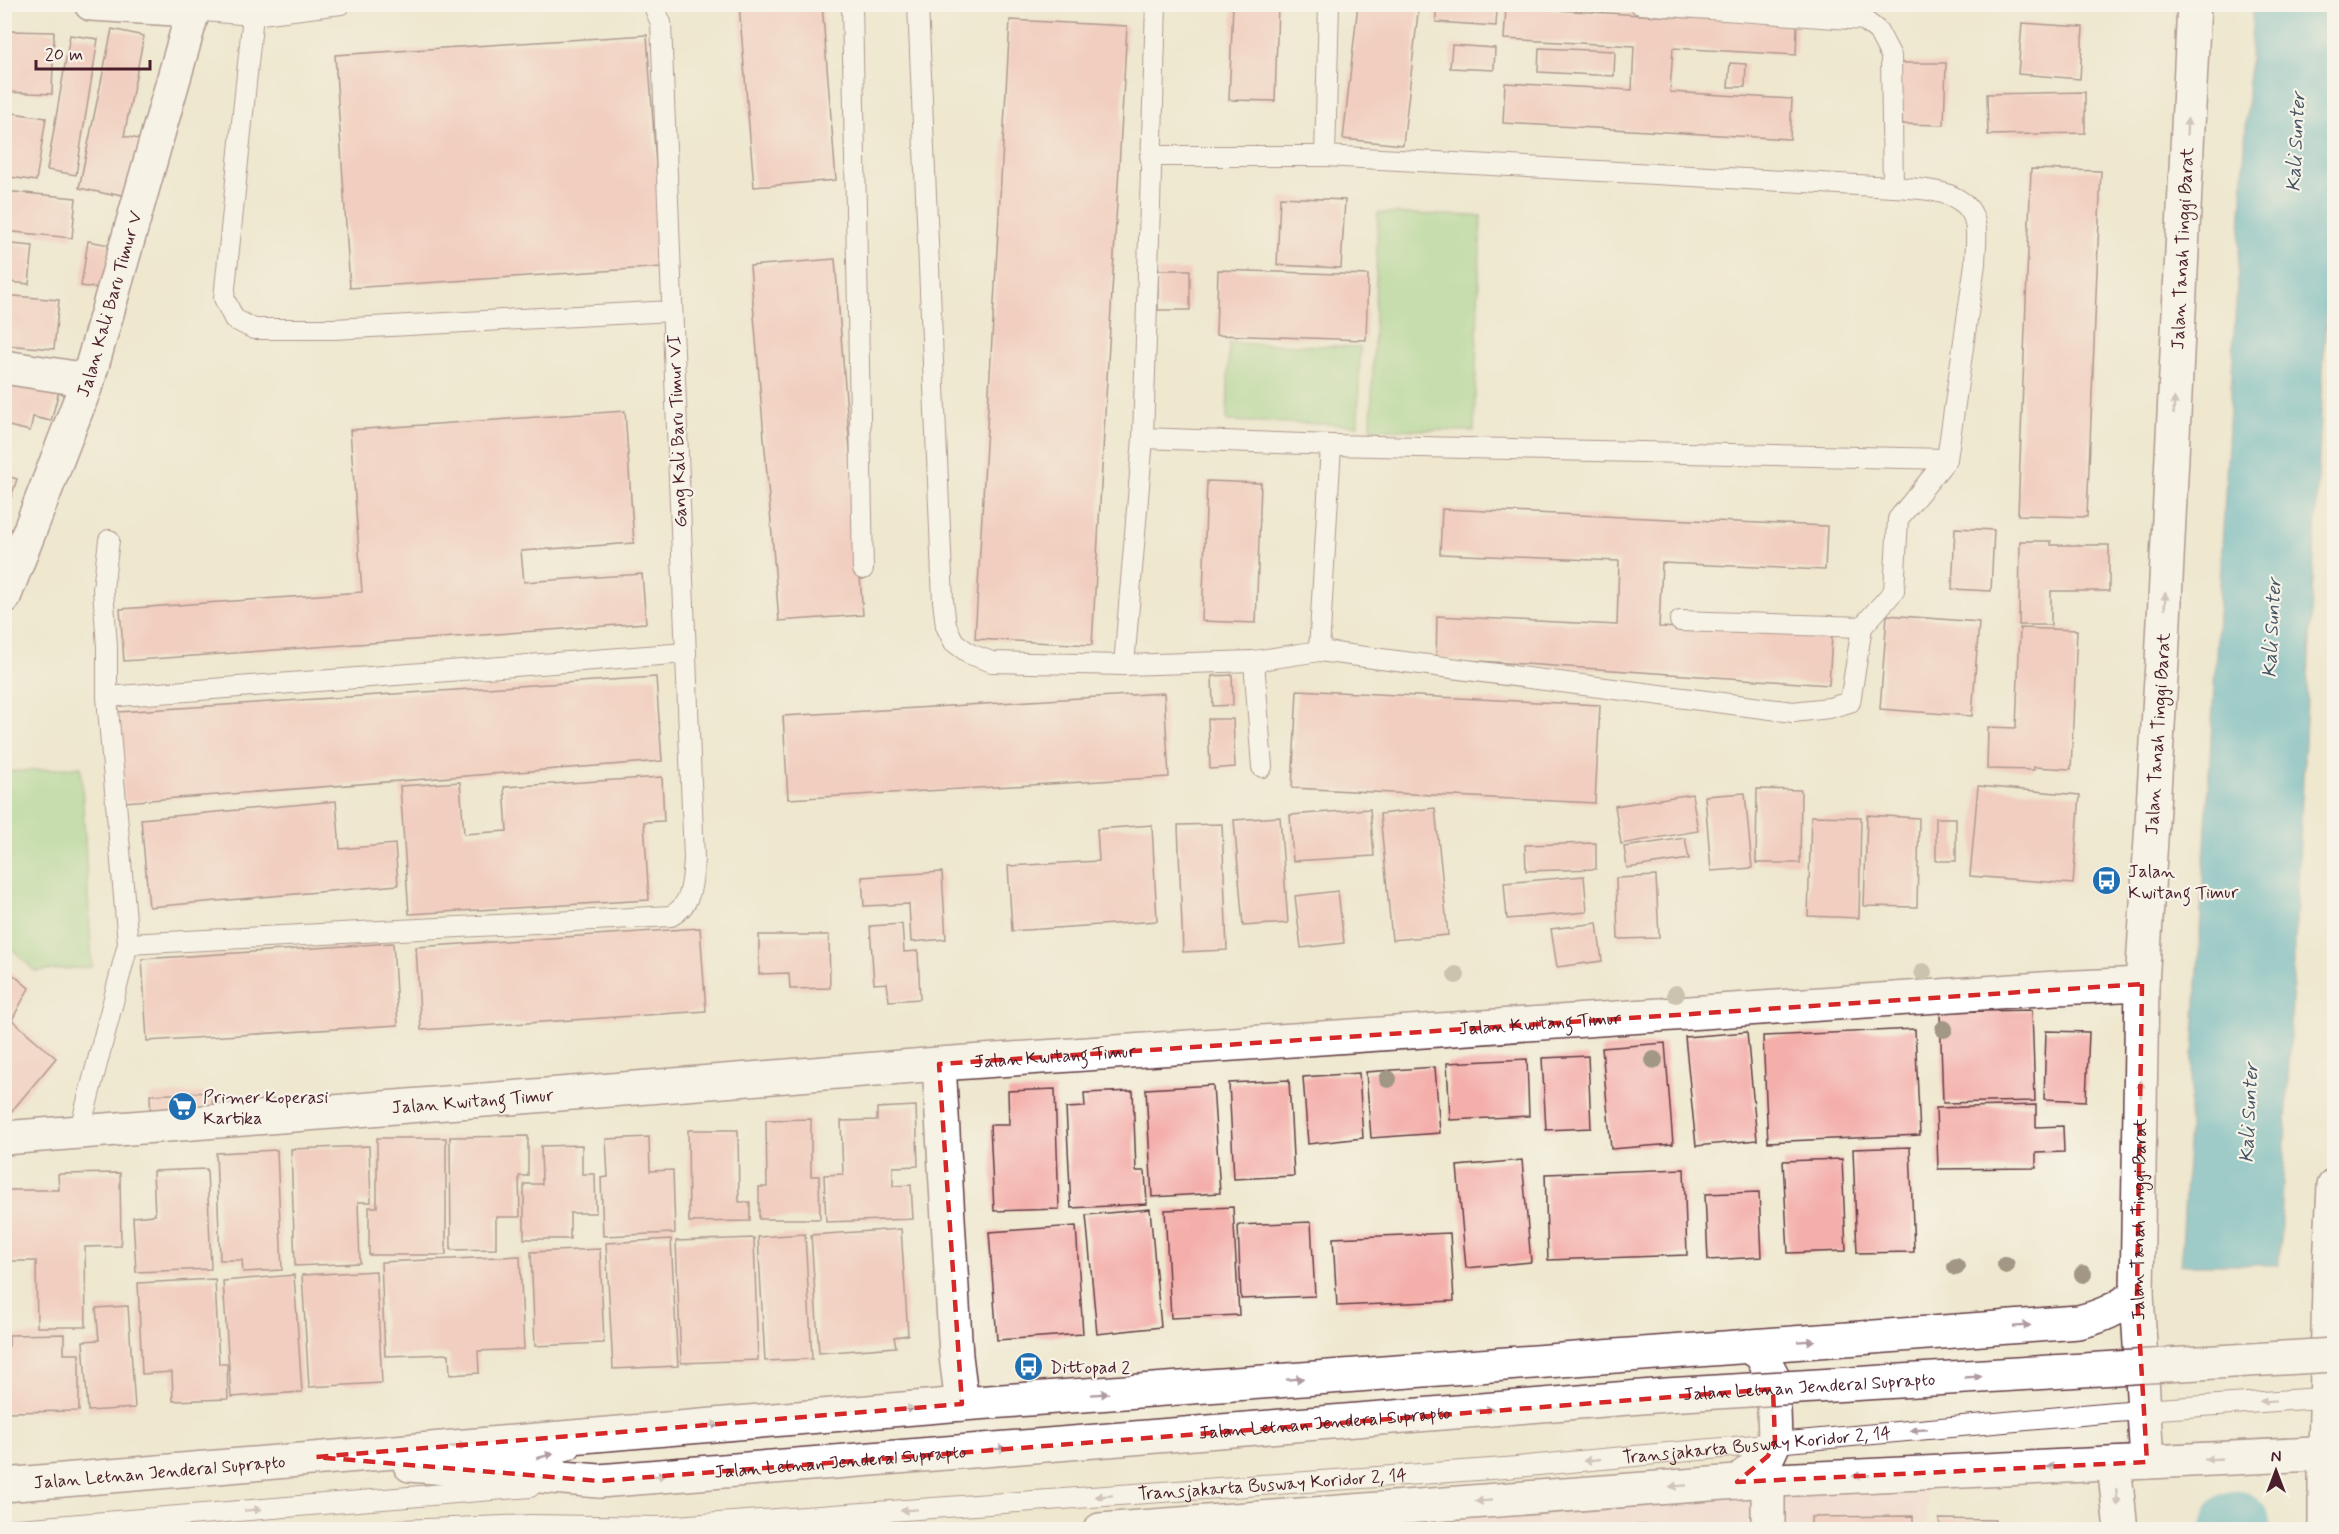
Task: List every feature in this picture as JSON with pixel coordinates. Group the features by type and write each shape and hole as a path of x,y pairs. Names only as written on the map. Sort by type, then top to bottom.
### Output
{"main road":[{"path":"91,4 194,7"},
{"name":"Jalan Tanah Tinggi Barat","path":"2147,1462 2137,1294 2142,984 2162,663 2194,4"},
{"name":"Jalan Kali Baru Timur V","path":"4,597 88,380 194,7"},
{"path":"4,367 88,380"},
{"name":"Jalan Kwitang Timur","path":"4,1138 939,1064 2044,988 2142,984"},
{"path":"939,1064 956,1356 962,1404"},
{"path":"2325,1530 2330,1453 2334,1186"},
{"name":"Jalan Letnan Jenderal Suprapto","path":"4,1485 962,1404 2078,1322 2099,1318 2120,1308 2137,1294"},
{"path":"1748,1346 1761,1354 1773,1377 1775,1442 1752,1481"},
{"name":"Jalan Letnan Jenderal Suprapto","path":"316,1457 598,1481 1666,1395 2334,1355"},
{"path":"1100,1530 1752,1481 2330,1453"},
{"path":"2114,1464 2121,1530"},
{"path":"1752,1481 1768,1530"}],"lane":[{"path":"194,7 252,15 341,4"},
{"name":"Gang Kali Baru Timur VI","path":"128,944 671,916 679,912 687,903 692,887 693,860 686,653 661,23 653,4"},
{"path":"852,4 863,569"},
{"path":"918,4 943,601 946,626 954,642 970,654 992,662 1124,665 1254,661 1319,651 1793,712 1830,708 1850,702 1862,627 1894,591 1898,519 1947,459 1975,264 1974,217 1964,205 1953,197 1932,190 1893,187 1325,156 1150,156"},
{"path":"1124,665 1143,438 1156,4"},
{"path":"1325,156 1329,4"},
{"path":"1640,4 1864,20 1878,31 1891,56 1893,187"},
{"path":"252,15 224,298 234,319 254,329 334,329 672,311"},
{"path":"1143,438 1331,445 1947,459"},
{"path":"1319,651 1331,445"},
{"path":"79,1133 128,944 107,697 107,647 103,589 109,540"},
{"path":"1680,621 1862,627"},
{"path":"107,697 686,653"},
{"path":"1254,661 1262,767"},
{"name":"Transjakarta Busway Koridor 2, 14","path":"400,1530 531,1526 673,1527 1505,1468 2144,1410 2331,1397"},
{"path":"387,1500 632,1431"},
{"path":"7,1530 598,1481"}],"highlighted area":[{"path":"2142,984 2137,1294 2147,1462 1737,1482 1768,1456 1775,1441 1773,1389 599,1481 316,1457 962,1404 939,1064"}],"shaded area":[{"path":"1999,4 2157,4 2157,11 1999,5"},
{"path":"1925,1472 1928,1529 1050,1530 1700,1484"}],"green space":[{"path":"1378,213 1481,216 1474,431 1371,429"},
{"path":"1229,343 1360,347 1358,425 1227,421"},
{"path":"81,767 92,967 35,971 5,942 5,772"}],"water":[{"path":"2253,5 2334,5 2334,153 2279,1265 2181,1265"}],"building":[{"path":"739,4 822,4 836,180 754,187"},
{"path":"1095,4 1123,4 1123,8 1095,6"},
{"path":"1233,4 1278,4 1275,101 1229,100"},
{"path":"1358,4 1419,4 1403,145 1343,139"},
{"path":"1436,4 1497,7 1496,26 1436,22"},
{"path":"1506,7 1797,24 1796,55 1673,48 1670,92 1792,99 1790,139 1503,123 1505,83 1632,90 1634,46 1504,39"},
{"path":"1010,20 1127,26 1092,645 975,639"},
{"path":"2022,23 2083,27 2080,79 2018,74"},
{"path":"112,29 144,36 124,136 139,139 127,196 79,188"},
{"path":"9,31 54,32 52,94 6,92"},
{"path":"70,35 98,39 76,175 47,170"},
{"path":"647,35 663,267 350,288 335,55"},
{"path":"1452,45 1495,48 1494,70 1450,68"},
{"path":"1539,48 1615,51 1614,76 1538,72"},
{"path":"1730,63 1746,64 1745,87 1728,87"},
{"path":"1901,63 1946,63 1944,125 1900,124"},
{"path":"2085,92 2085,133 1988,135 1987,94"},
{"path":"6,112 46,118 36,181 4,176"},
{"path":"2031,169 2101,171 2087,517 2018,515"},
{"path":"4,191 76,198 72,238 4,231"},
{"path":"1280,197 1345,200 1341,268 1277,265"},
{"path":"88,241 110,245 103,289 81,286"},
{"path":"12,244 33,246 29,284 8,282"},
{"path":"835,259 863,615 779,621 750,266"},
{"path":"1158,270 1190,270 1190,310 1158,310"},
{"path":"1218,270 1368,275 1366,340 1216,335"},
{"path":"4,295 59,300 54,349 4,345"},
{"path":"4,378 59,391 51,421 33,417 30,431 4,425"},
{"path":"625,411 634,543 521,551 524,582 642,574 646,623 124,661 120,609 362,592 350,430"},
{"path":"4,475 17,479 5,516 4,516"},
{"path":"1207,481 1261,483 1256,623 1202,621"},
{"path":"1442,509 1827,526 1825,570 1662,563 1659,627 1832,635 1829,685 1436,658 1437,616 1617,625 1619,561 1440,554"},
{"path":"1955,528 1994,530 1991,591 1952,589"},
{"path":"2020,541 2051,541 2051,545 2109,545 2109,591 2051,591 2051,625 2019,625"},
{"path":"1887,615 1979,622 1972,716 1880,709"},
{"path":"2020,628 2077,630 2071,769 2034,767 2034,770 1987,769 1988,727 2016,728"},
{"path":"1232,675 1233,705 1213,706 1212,676"},
{"path":"656,677 662,761 124,802 118,712"},
{"path":"1297,690 1600,705 1595,803 1292,788"},
{"path":"1164,693 1169,777 788,799 783,716"},
{"path":"1208,719 1233,719 1235,767 1210,769"},
{"path":"662,777 664,821 644,822 649,900 409,914 400,786 460,782 464,834 507,831 504,787"},
{"path":"1978,786 2080,795 2073,884 1970,876"},
{"path":"1757,789 1801,790 1800,863 1756,863"},
{"path":"1745,793 1752,868 1711,871 1705,796"},
{"path":"1692,794 1698,831 1621,844 1615,806"},
{"path":"336,801 340,849 395,844 398,885 149,907 141,819"},
{"path":"1435,808 1448,935 1392,940 1380,814"},
{"path":"1370,809 1374,856 1293,861 1290,815"},
{"path":"1867,815 1919,818 1917,907 1864,906"},
{"path":"1811,816 1861,817 1859,918 1808,916"},
{"path":"1280,817 1288,923 1243,926 1234,820"},
{"path":"1936,818 1956,818 1956,861 1936,861"},
{"path":"1222,824 1227,950 1183,952 1178,825"},
{"path":"1152,825 1157,921 1012,931 1008,866 1099,861 1097,829"},
{"path":"1685,838 1689,859 1627,868 1624,847"},
{"path":"1596,843 1596,869 1526,871 1525,845"},
{"path":"942,872 946,939 911,942 909,904 864,906 862,877"},
{"path":"1584,876 1587,912 1507,919 1504,883"},
{"path":"1656,876 1659,938 1618,939 1616,878"},
{"path":"1338,891 1344,943 1301,948 1295,896"},
{"path":"1597,923 1602,961 1557,967 1551,929"},
{"path":"902,924 904,952 918,951 920,999 889,1001 887,983 874,984 870,926"},
{"path":"700,928 706,1011 421,1030 416,947"},
{"path":"759,935 829,935 830,988 790,989 789,973 759,974"},
{"path":"393,943 398,1025 147,1041 142,959"},
{"path":"4,967 29,988 12,1020 56,1058 11,1112 4,1108"},
{"path":"2032,1010 2035,1101 1943,1103 1940,1012"},
{"path":"1915,1029 1920,1135 1768,1142 1763,1036"},
{"path":"2046,1031 2089,1032 2086,1101 2044,1099"},
{"path":"1747,1032 1757,1140 1696,1146 1685,1037"},
{"path":"1665,1043 1673,1144 1611,1149 1602,1048"},
{"path":"1588,1056 1591,1128 1546,1130 1542,1058"},
{"path":"1527,1059 1529,1116 1450,1120 1447,1063"},
{"path":"1435,1067 1440,1133 1371,1138 1366,1072"},
{"path":"1359,1073 1363,1138 1308,1144 1303,1077"},
{"path":"1289,1080 1294,1176 1234,1179 1229,1083"},
{"path":"1213,1085 1220,1193 1152,1197 1146,1089"},
{"path":"1055,1089 1059,1209 994,1211 990,1125 1009,1125 1008,1091"},
{"path":"1133,1091 1136,1171 1145,1171 1147,1204 1071,1208 1066,1108 1085,1107 1084,1093"},
{"name":"Primer Koperasi Kartika","path":"212,1092 213,1120 151,1122 150,1095"},
{"path":"2036,1105 2036,1127 2063,1126 2064,1152 2036,1153 2036,1168 1938,1169 1936,1108"},
{"path":"916,1106 918,1166 893,1167 893,1186 911,1185 913,1219 826,1222 824,1175 843,1174 841,1121 877,1120 877,1108"},
{"path":"811,1119 811,1176 819,1176 820,1219 759,1219 759,1187 767,1187 766,1120"},
{"path":"688,1130 738,1130 739,1202 750,1202 750,1221 689,1222"},
{"path":"528,1136 528,1176 519,1176 520,1217 496,1217 496,1249 451,1250 450,1137"},
{"path":"649,1137 650,1171 673,1170 675,1233 603,1236 601,1178 608,1177 606,1139"},
{"path":"377,1138 446,1138 446,1255 369,1255 369,1207 377,1207"},
{"path":"582,1145 582,1174 595,1174 596,1213 570,1213 570,1239 524,1239 524,1184 542,1184 541,1146"},
{"path":"369,1146 371,1202 358,1202 360,1263 295,1266 291,1149"},
{"path":"1910,1147 1914,1252 1857,1253 1853,1149"},
{"path":"277,1150 282,1270 243,1272 242,1260 220,1260 216,1153"},
{"path":"1842,1159 1846,1251 1788,1253 1783,1161"},
{"path":"1522,1160 1531,1262 1466,1268 1457,1166"},
{"path":"207,1169 211,1269 136,1272 133,1217 155,1215 153,1171"},
{"path":"1684,1169 1687,1255 1548,1260 1545,1174"},
{"path":"120,1173 121,1246 85,1247 86,1327 37,1327 36,1261 4,1261 4,1190 59,1190 58,1174"},
{"path":"1759,1192 1762,1257 1708,1260 1705,1194"},
{"path":"1233,1207 1239,1315 1171,1318 1165,1210"},
{"path":"1150,1209 1161,1327 1097,1334 1086,1215"},
{"path":"1311,1222 1315,1296 1241,1299 1238,1225"},
{"path":"1076,1226 1083,1334 997,1340 989,1232"},
{"path":"901,1229 908,1335 894,1337 896,1347 819,1353 811,1235"},
{"path":"1450,1233 1454,1301 1337,1306 1333,1238"},
{"path":"805,1234 812,1359 765,1361 758,1237"},
{"path":"754,1238 758,1360 681,1363 676,1241"},
{"path":"671,1239 678,1366 613,1369 606,1243"},
{"path":"600,1249 604,1343 535,1346 531,1252"},
{"path":"520,1256 524,1349 478,1351 479,1373 450,1375 449,1354 385,1356 381,1262"},
{"path":"376,1271 382,1383 309,1387 302,1275"},
{"path":"294,1275 302,1392 231,1397 223,1281"},
{"path":"215,1279 219,1364 227,1364 228,1399 173,1401 172,1372 142,1374 138,1283"},
{"path":"128,1306 135,1408 88,1411 83,1341 99,1340 96,1308"},
{"path":"64,1334 64,1354 79,1354 79,1411 4,1412 4,1346 9,1346 9,1335"},
{"path":"1913,1516 1913,1530 1811,1530 1811,1517"},
{"path":"1939,1519 1995,1520 1994,1530 1941,1530"},
{"path":"1636,1525 1695,1525 1695,1530 1636,1530"}],"waterway":[{"name":"Kali Sunter","path":"2235,1530 2236,1525"}],"place":[{"name":"Jalan Kwitang Timur","path":"2107,881"},
{"name":"Primer Koperasi Kartika","path":"182,1107"},
{"name":"Dittopad 2","path":"1029,1367"}]}
